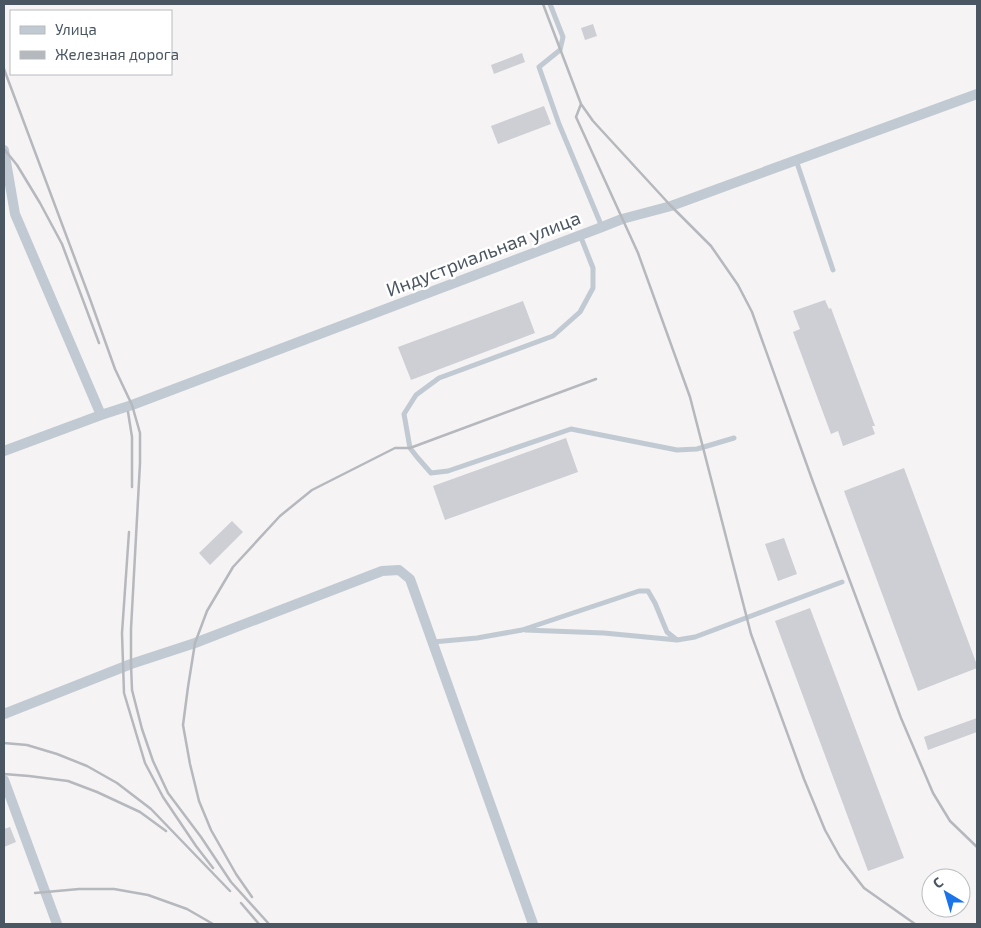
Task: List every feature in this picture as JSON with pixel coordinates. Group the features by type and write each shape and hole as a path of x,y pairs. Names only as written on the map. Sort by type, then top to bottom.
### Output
{"street":[{"name":"Индустриальная улица","path":"4,451 150,398 622,219 671,206 977,94"},
{"path":"4,150 15,214 101,415"},
{"path":"4,714 131,664 195,643 382,571 399,570 410,580 533,924"},
{"path":"4,780 57,924"}],"lane":[{"path":"550,4 563,38 562,44 560,50 539,67 559,124 602,227"},
{"path":"796,160 833,270"},
{"path":"580,235 593,268 594,288 580,312 553,336 439,378 416,395 404,414 410,448 431,473 448,470 572,429 677,450 697,449 734,438"},
{"path":"522,630 604,633 677,640 695,637 842,582"},
{"path":"433,642 477,638 522,630 639,591 648,591 668,632 677,640"}],"building":[{"path":"593,24 597,36 585,40 581,28"},
{"path":"522,53 525,62 494,74 491,65"},
{"path":"544,106 551,124 498,144 491,126"},
{"path":"825,300 829,309 831,308 875,426 872,426 875,434 843,446 838,431 831,434 793,332 800,329 793,311"},
{"path":"523,301 535,333 411,380 398,347"},
{"path":"566,438 578,472 445,520 433,486"},
{"path":"904,468 977,665 977,668 918,691 844,491"},
{"path":"232,521 243,532 210,565 199,553"},
{"path":"784,538 797,574 778,581 765,544"},
{"path":"810,608 904,858 868,871 775,621"},
{"path":"977,718 977,732 928,750 924,737"},
{"path":"10,827 16,842 4,847 4,829"}],"railway":[{"path":"543,4 581,104 576,117 638,253 690,397 751,634 804,779 825,830 840,857 864,888 915,924"},
{"path":"4,69 115,369 132,405 140,433 131,664 132,690 142,729 153,761 168,793 201,837 231,882 269,924"},
{"path":"581,104 593,121 671,206 711,246 738,285 752,312 901,718 933,793 950,821 977,847"},
{"path":"4,149 17,165 62,244 99,343"},
{"path":"252,897 236,874 211,830 199,801 183,725 195,643 207,611 233,567 280,516 312,490 395,448 410,448 596,379"},
{"path":"128,412 132,437 132,487"},
{"path":"129,532 122,633 124,693 145,763 163,797 213,868"},
{"path":"4,743 27,745 57,754 87,766 117,783 151,809 230,891"},
{"path":"4,774 68,781 140,812 166,831"},
{"path":"35,893 79,889 114,889 148,895 187,909 213,924"},
{"path":"241,903 259,924"}]}
